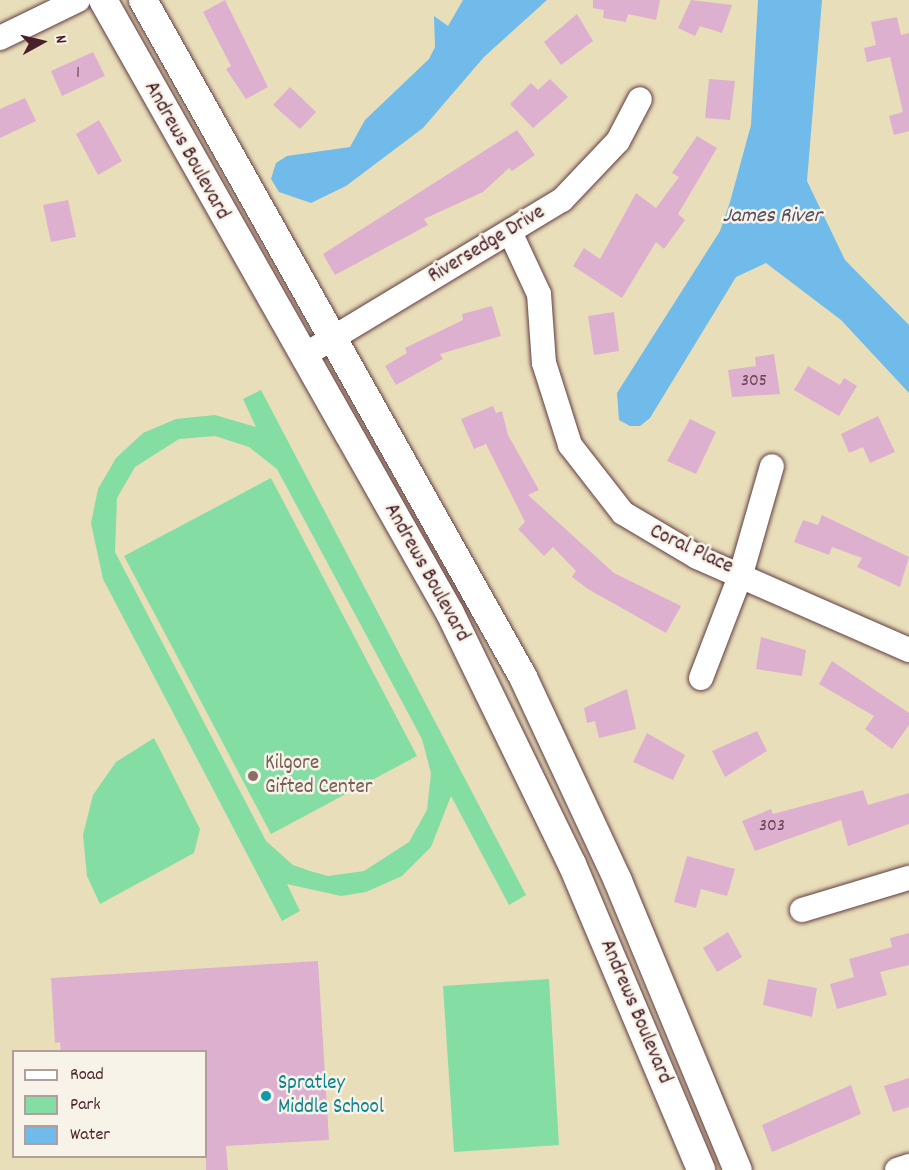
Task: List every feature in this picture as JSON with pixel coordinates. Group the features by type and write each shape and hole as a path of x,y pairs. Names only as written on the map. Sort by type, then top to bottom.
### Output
{"street":[{"path":"0,38 78,0"},
{"name":"Andrews Boulevard","path":"103,0 450,613 530,773 701,1170"},
{"name":"Andrews Boulevard","path":"143,0 539,710 627,903 738,1170"},
{"name":"Riversedge Drive","path":"303,356 511,234 591,175 618,141 640,99"},
{"name":"Coral Place","path":"511,234 539,294 544,363 555,405 570,445 593,478 623,513 657,538 909,650"},
{"path":"701,678 741,574 772,466"},
{"path":"802,910 909,878"},
{"path":"897,1170 909,1166"}],"green space":[{"path":"261,390 526,895 509,905 451,796 431,847 402,876 366,892 341,896 287,884 300,911 282,921 103,579 91,523 98,489 116,458 143,433 176,419 215,415 256,427 243,399","holes":["215,436 249,447 277,469 422,739 431,773 427,810 409,842 364,871 328,876 310,871 293,865 266,841 115,552 117,498 135,467 179,439"]},
{"path":"271,478 417,756 271,834 124,556"},
{"path":"154,738 200,829 194,853 100,904 87,876 83,835 93,795 116,762"},
{"path":"549,979 559,1145 454,1152 443,986"}],"water":[{"path":"463,0 547,0 484,57 423,128 346,186 311,203 279,192 271,179 276,163 287,156 350,147 365,120 429,59 435,47 434,16 448,26"},
{"name":"James River","path":"758,0 822,0 807,181 845,260 909,325 909,393 841,320 766,263 736,277 650,418 640,426 630,426 619,420 617,393 720,231 730,202 751,125"}],"building":[{"path":"225,0 268,87 246,99 226,69 231,66 203,12"},
{"path":"593,0 660,0 656,20 628,14 626,22 603,18 604,10 593,8"},
{"path":"691,0 732,5 722,33 700,26 695,36 678,28"},
{"path":"577,14 593,41 561,65 544,42"},
{"path":"897,17 901,35 909,33 909,131 894,135 889,116 903,112 890,57 867,62 864,48 876,45 871,22"},
{"path":"93,52 105,76 62,96 51,71"},
{"path":"550,79 568,97 533,128 510,104 531,83 538,90"},
{"path":"709,79 735,81 730,120 705,118"},
{"path":"290,87 316,112 300,129 273,105"},
{"path":"25,98 36,121 0,138 0,109"},
{"path":"99,120 122,161 98,175 76,134"},
{"path":"517,130 535,155 512,171 509,168 483,192 424,219 428,225 335,275 323,254"},
{"path":"697,136 717,148 678,214 685,220 664,249 656,242 622,298 573,266 584,248 600,259 636,193 656,208 679,177 672,173"},
{"path":"68,200 76,237 51,242 43,205"},
{"path":"492,306 501,336 440,354 443,359 396,385 385,366 407,353 405,348 463,320 462,314"},
{"path":"614,312 619,351 594,355 588,316"},
{"path":"774,354 780,394 732,397 728,370 756,366 755,357"},
{"path":"808,366 840,385 844,378 857,386 839,416 794,390"},
{"path":"493,406 496,413 502,411 508,435 539,490 528,495 614,573 681,606 666,633 588,589 572,577 576,571 553,547 544,556 518,529 525,522 486,444 474,449 461,419"},
{"path":"878,416 895,452 870,463 863,447 849,453 841,434"},
{"path":"690,419 716,432 696,474 667,461"},
{"path":"822,515 909,557 900,587 857,567 862,558 832,547 829,555 794,542 803,520 818,525"},
{"path":"761,637 806,650 802,676 756,669"},
{"path":"832,661 909,713 909,725 892,749 865,729 874,716 819,684"},
{"path":"627,689 636,729 599,738 595,721 587,723 584,708"},
{"path":"757,731 767,751 725,777 712,751"},
{"path":"647,733 685,755 673,780 633,762"},
{"path":"863,790 868,805 909,793 909,824 848,846 841,820 755,851 742,821 771,809 773,814"},
{"path":"687,856 735,869 727,896 701,889 696,908 674,902"},
{"path":"728,932 742,957 717,972 703,948"},
{"path":"909,933 909,965 880,972 887,995 837,1009 830,984 854,977 849,959 892,947 890,938"},
{"name":"Spratley Middle School","path":"318,961 329,1140 226,1146 228,1170 206,1170 207,1050 61,1050 60,1042 55,1043 51,978"},
{"path":"768,979 817,988 812,1017 763,1005"},
{"path":"909,1078 909,1107 893,1112 884,1086"},
{"path":"851,1085 861,1114 772,1152 762,1125"}],"place":[{"name":"Kilgore Gifted Center","path":"253,776"},
{"name":"Spratley Middle School","path":"266,1096"}]}
